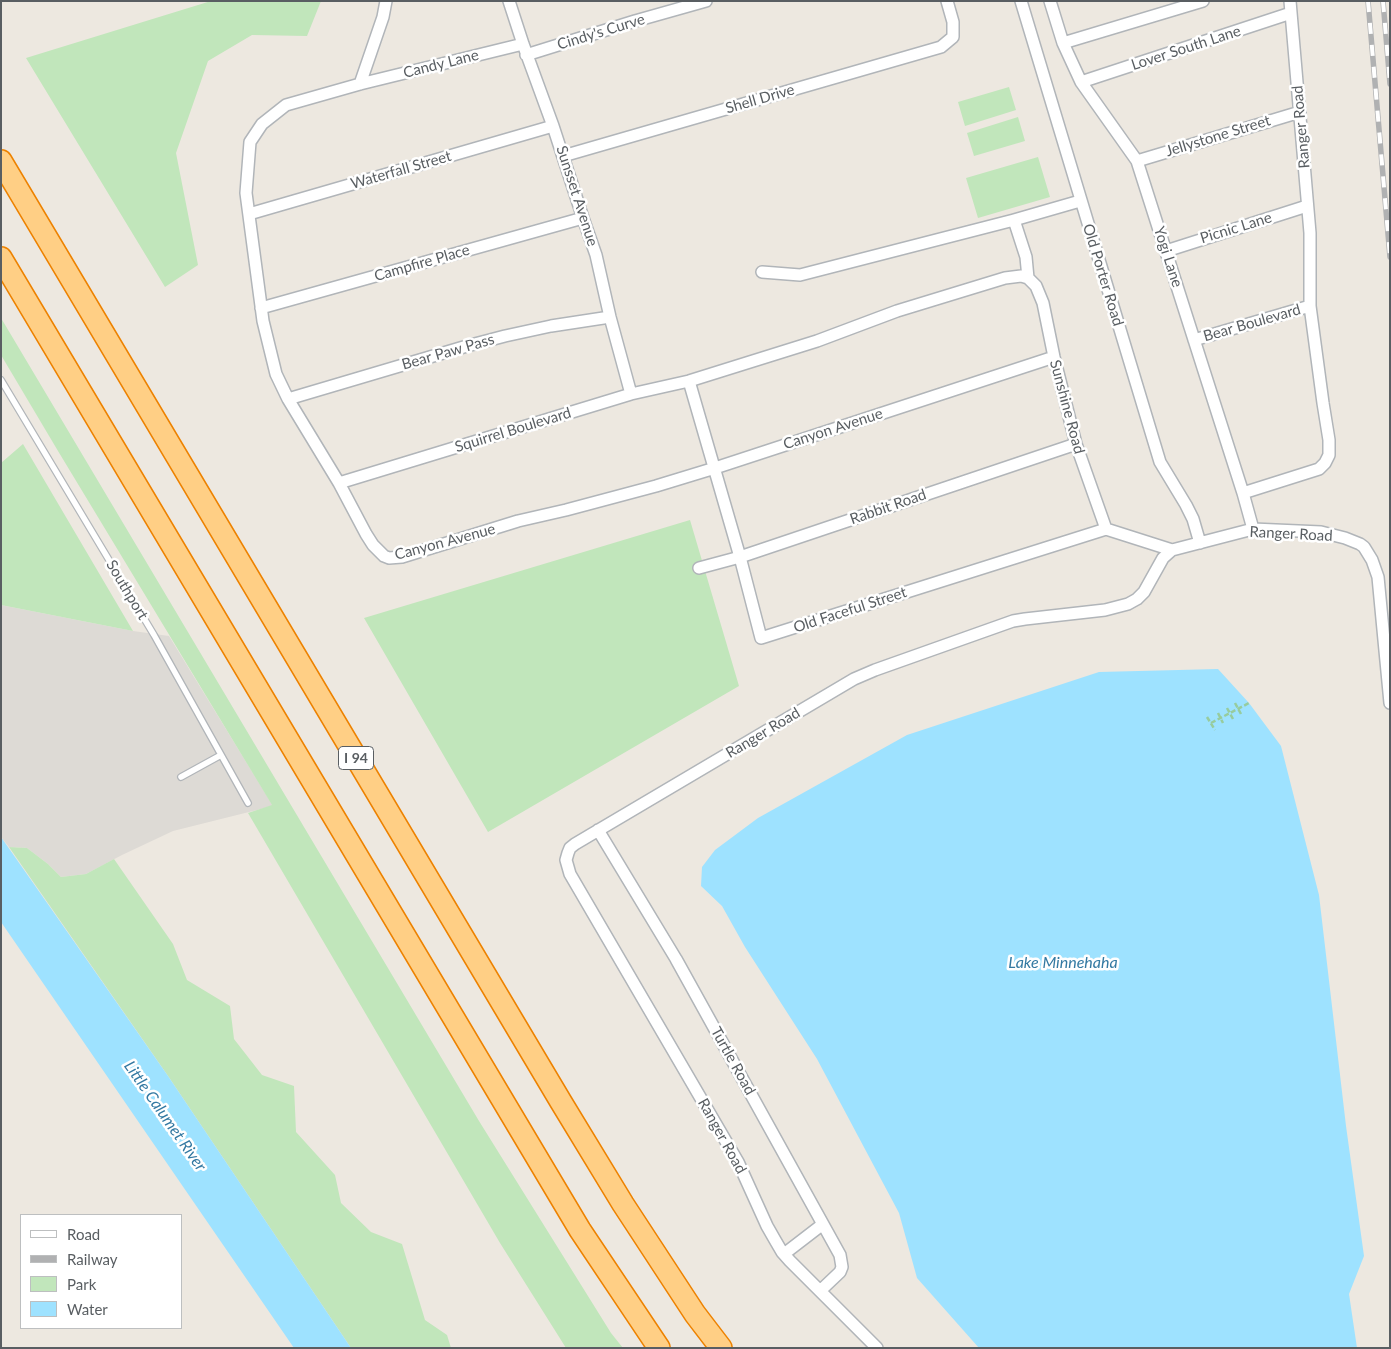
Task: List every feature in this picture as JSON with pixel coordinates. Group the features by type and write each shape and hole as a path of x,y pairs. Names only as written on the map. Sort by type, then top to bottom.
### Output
{"highway":[{"name":"I 94","path":"1,161 560,1102 623,1204 695,1314 721,1348"},
{"path":"1,258 580,1230 659,1348"}],"street":[{"path":"360,84 383,17 386,1"},
{"name":"Sunsset Avenue","path":"509,1 524,50 553,126 582,218 596,255 610,317 631,394"},
{"name":"Cindy's Curve","path":"524,50 706,1"},
{"name":"Shell Drive","path":"563,156 941,47 953,38 953,22 947,1"},
{"name":"Old Porter Road","path":"1021,1 1160,462 1186,506 1200,543"},
{"name":"Yogi Lane","path":"1050,1 1063,43 1081,82 1137,161 1253,529"},
{"path":"1063,43 1203,1"},
{"name":"Lover South Lane","path":"1081,82 1290,7"},
{"name":"Ranger Road","path":"1243,493 1319,469 1329,455 1329,440 1310,306 1310,233 1290,7"},
{"name":"Candy Lane","path":"360,84 524,50"},
{"name":"Canyon Avenue","path":"360,84 286,105 262,124 250,142 246,193 263,321 276,374 288,399 339,483 373,545 384,556 389,558 395,558 518,521 656,486 1054,357"},
{"name":"Jellystone Street","path":"1137,161 1300,112"},
{"name":"Waterfall Street","path":"249,214 553,126"},
{"path":"762,272 800,275 1014,220 1080,200"},
{"name":"Picnic Lane","path":"1166,251 1308,206"},
{"name":"Campfire Place","path":"261,308 582,218"},
{"name":"Sunshine Road","path":"1014,220 1026,257 1028,278 1036,286 1040,294 1076,444 1106,528"},
{"path":"689,381 817,341 897,311 1005,278 1021,276 1028,278"},
{"name":"Bear Boulevard","path":"1194,340 1310,306"},
{"name":"Bear Paw Pass","path":"288,399 505,336 610,317"},
{"name":"Squirrel Boulevard","path":"339,483 631,394 689,381"},
{"name":"Old Faceful Street","path":"689,381 740,557 761,638 1106,528"},
{"name":"Rabbit Road","path":"699,568 740,557 1076,444"},
{"path":"1106,528 1172,550"},
{"name":"Ranger Road","path":"877,1348 784,1254 767,1226 738,1162 570,874 566,860 570,848 854,679 1013,621 1105,610 1128,604 1138,599 1144,592 1163,558 1172,550 1253,529 1321,532 1345,538 1364,547 1372,560 1378,577 1390,703"},
{"name":"Turtle Road","path":"598,830 676,959 840,1255 842,1267 835,1278 820,1291"},
{"path":"784,1254 823,1224"}],"lane":[{"name":"Southport","path":"1,380 154,635 248,803"},
{"path":"181,777 222,755"}],"path":[{"path":"1211,723 1249,703"},
{"path":"1236,704 1241,714"},
{"path":"1227,708 1233,719"},
{"path":"1218,714 1223,723"},
{"path":"1207,717 1215,730"}],"shaded area":[{"path":"1,605 133,631 169,636 273,806 173,831 86,874 61,877 27,848 9,847 1,837"}],"green space":[{"path":"211,1 321,1 307,36 252,35 208,61 176,153 198,265 165,287 26,58"},
{"path":"1009,87 1016,110 965,126 958,102"},
{"path":"1018,117 1025,141 974,156 967,133"},
{"path":"1038,157 1050,197 978,218 966,178"},
{"path":"1,318 479,1121 611,1333 623,1348 566,1348 500,1243 248,813 272,805 1,355"},
{"path":"23,444 133,631 1,605 1,463"},
{"path":"690,520 739,686 488,832 364,618"},
{"path":"9,847 27,848 61,877 86,874 114,859 173,944 187,980 230,1006 234,1039 262,1075 294,1086 296,1132 335,1175 341,1203 371,1232 402,1244 425,1320 447,1335 451,1348 351,1348 168,1076"}],"water":[{"name":"Lake Minnehaha","path":"1218,669 1249,703 1281,746 1319,895 1346,1126 1364,1256 1349,1294 1357,1348 979,1348 917,1278 899,1213 817,1059 745,947 722,906 701,886 702,867 715,850 758,818 907,735 1099,672"},
{"name":"Little Calumet River","path":"1,837 168,1076 351,1348 294,1348 1,922"}],"railway":[{"path":"1368,1 1390,257"},
{"path":"1383,1 1390,84"}]}
